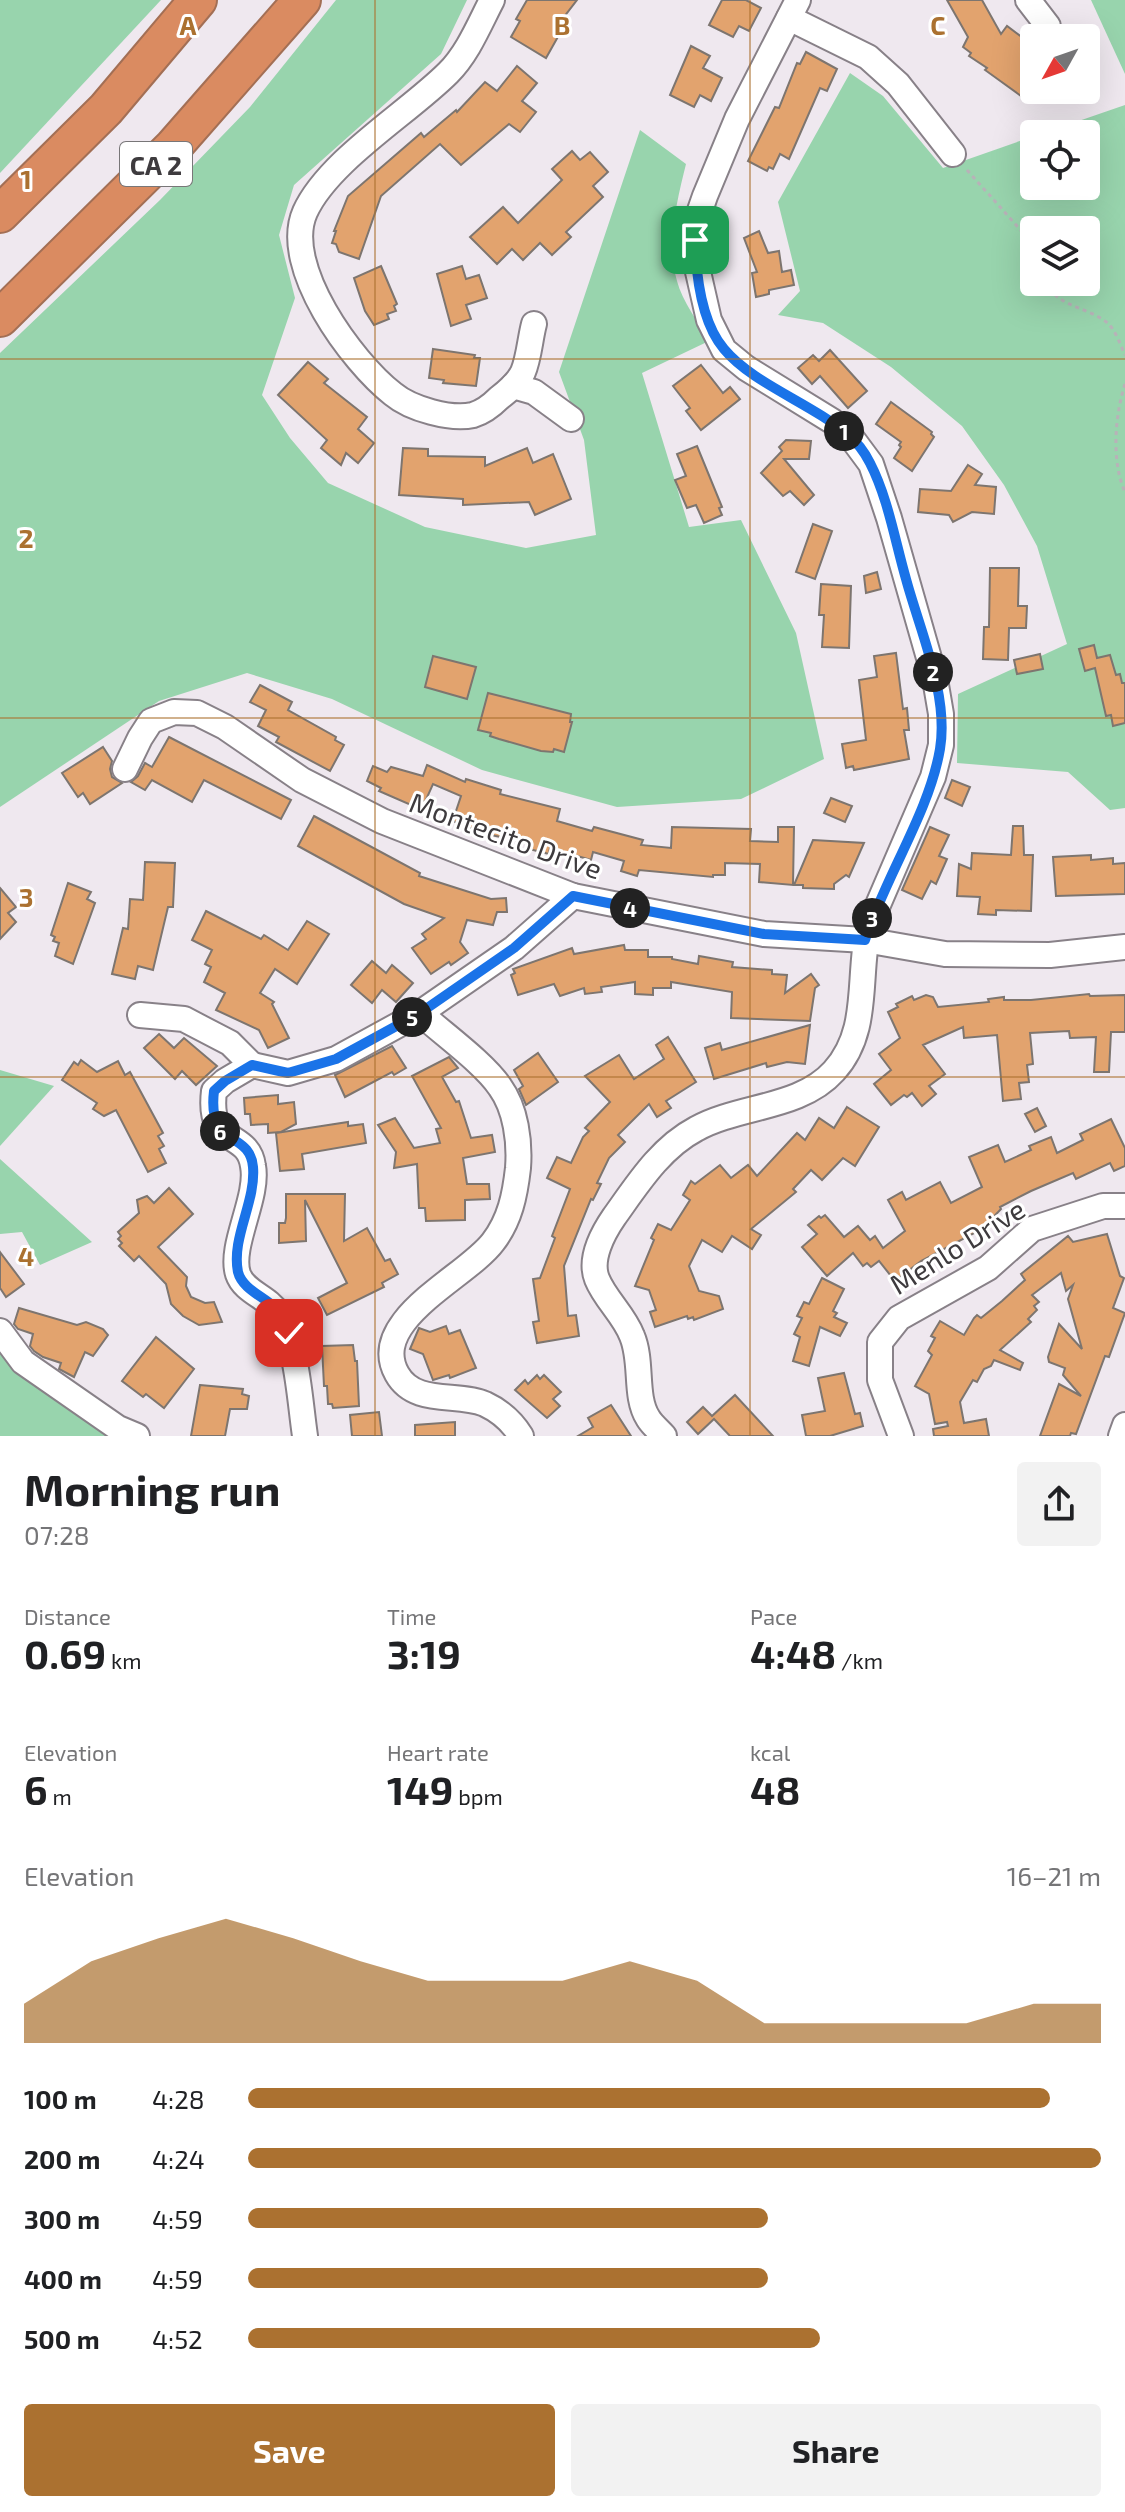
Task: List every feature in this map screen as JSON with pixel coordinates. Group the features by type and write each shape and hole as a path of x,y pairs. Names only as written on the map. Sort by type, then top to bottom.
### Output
{"highway":[{"name":"CA 2","path":"0,214 106,109 198,0"},
{"name":"CA 2","path":"0,318 173,147 302,0"}],"street":[{"path":"492,0 474,36 450,71 325,180 304,213 300,234 304,262 320,306 357,360 395,396 436,414 473,415 489,407 513,386 523,371 534,324"},
{"path":"1028,0 1046,24"},
{"path":"664,1436 648,1419 643,1407 639,1356 632,1336 623,1316 597,1280 596,1255 601,1241 607,1227 648,1170 683,1136 728,1115 800,1094 833,1072 850,1047 859,1025 865,940 933,777 941,745 941,714 935,679 871,464 851,437 832,421 746,368 724,350 709,320 696,263 697,219 737,119 794,9 868,57 898,84 953,154"},
{"path":"513,386 534,392 571,419"},
{"name":"Montecito Drive","path":"125,769 145,729 158,717 174,712 197,713 225,727 302,780 382,821 573,896 764,934 865,940 945,954 1050,955 1125,947"},
{"path":"140,1015 184,1019 230,1043 252,1065 288,1073 336,1059 420,1013 514,948 573,896"},
{"path":"420,1013 500,1086 514,1118 519,1154 516,1187 508,1219 492,1243 471,1265 418,1307 396,1331 391,1353 397,1374 411,1389 432,1397 485,1404 505,1417 521,1436"},
{"path":"252,1065 214,1091 212,1111 219,1130 244,1146 254,1165 252,1192 237,1255 239,1275 254,1292 275,1307 289,1333 305,1436"},
{"name":"Menlo Drive","path":"901,1436 880,1380 880,1342 899,1318 988,1268 1032,1229 1103,1206 1125,1206"},
{"path":"0,1331 23,1362 118,1428 137,1436"},
{"path":"1121,1436 1125,1425"}],"path":[{"path":"953,154 1020,229"},
{"path":"1057,296 1071,307 1105,321 1125,355"},
{"path":"1125,384 1116,430 1119,473 1125,492"}],"green space":[{"path":"0,0 161,0 0,173"},
{"path":"336,0 467,0 441,54 294,185 279,235 295,298 262,395 290,438 328,483 425,527 526,548 596,535 584,440 559,372 640,130 686,164 674,222 672,252 683,296 709,341 642,373 689,527 741,520 796,633 824,759 741,799 617,807 482,770 332,699 247,673 159,701 0,807 0,353 160,200 250,107"},
{"path":"1091,0 1125,0 1125,74"},
{"path":"850,73 883,96 943,168 1020,141 1020,200 1100,200 1100,120 1082,120 1125,105 1125,808 1110,810 1068,772 957,763 958,694 1067,644 1037,546 1004,485 962,426 891,367 823,323 778,315 800,291 778,202"},
{"path":"0,1070 54,1086 0,1146"},
{"path":"0,1159 92,1242 40,1265 22,1232 0,1234"},
{"path":"0,1354 35,1385 111,1436 0,1436"}],"building":[{"path":"527,0 577,0 564,17 568,19 546,58 511,37 520,21 516,19"},
{"path":"722,0 746,0 761,8 749,31 739,26 733,37 709,25"},
{"path":"947,0 982,0 1001,34 1007,26 1020,36 1020,95 969,56 971,53 963,47 968,37"},
{"path":"691,46 710,56 703,68 722,78 711,101 700,95 694,107 670,95"},
{"path":"806,52 837,69 827,91 820,88 789,159 780,154 773,169 769,167 767,171 748,161 775,107 779,108 797,63 800,64"},
{"path":"517,66 537,83 522,101 536,112 520,132 509,124 461,165 440,144 381,196 359,259 339,252 336,244 332,243 348,196 421,133 424,137 457,112 485,82 497,91"},
{"path":"572,151 580,160 590,152 608,172 593,186 603,197 566,232 571,237 552,255 540,243 523,260 512,249 497,264 470,237 503,207 518,223 562,180 552,169"},
{"path":"759,231 768,253 779,251 782,272 791,270 794,285 769,290 769,294 756,297 752,273 757,272 744,238"},
{"path":"381,266 397,304 394,306 396,311 387,314 389,319 374,325 365,311 354,278"},
{"path":"462,266 466,279 479,275 487,298 466,305 471,319 451,326 437,274"},
{"path":"433,349 480,358 476,386 443,383 444,380 429,378"},
{"path":"830,350 867,391 848,408 820,376 812,384 798,368 813,355 819,361"},
{"path":"308,362 328,379 324,383 367,417 358,429 374,443 358,463 346,453 341,465 321,448 327,440 278,395"},
{"path":"701,365 723,393 730,387 740,399 701,430 686,411 690,408 673,386"},
{"path":"891,402 932,432 934,437 912,471 894,458 901,442 876,424"},
{"path":"786,440 811,441 809,459 784,459 814,495 804,505 790,491 783,496 761,473 782,451 779,447"},
{"path":"697,446 722,507 719,508 722,515 704,523 696,505 687,508 675,480 686,476 677,454"},
{"path":"403,448 428,449 428,456 485,457 485,466 527,448 533,463 553,454 571,499 535,515 529,502 463,505 463,499 399,495"},
{"path":"968,465 982,474 975,485 996,487 994,514 972,512 953,522 949,515 918,512 920,489 951,491"},
{"path":"813,524 832,531 815,579 796,572"},
{"path":"990,568 1019,568 1018,606 1027,606 1026,628 1009,628 1008,660 983,659 984,627 989,627"},
{"path":"877,572 881,589 866,593 864,576"},
{"path":"821,584 851,586 849,648 822,647 824,615 819,615"},
{"path":"1094,645 1097,658 1110,655 1116,675 1120,674 1122,683 1125,683 1125,723 1113,726 1111,715 1106,716 1095,668 1085,671 1079,649"},
{"path":"896,653 903,709 907,708 909,730 904,730 909,759 854,770 853,766 846,768 842,744 866,740 859,680 877,677 874,656"},
{"path":"1040,654 1043,669 1017,674 1014,660"},
{"path":"433,656 476,667 467,699 425,687"},
{"path":"260,685 292,702 288,710 336,737 335,740 344,745 330,771 276,742 279,737 258,726 266,710 250,702"},
{"path":"488,693 571,714 572,722 564,752 554,749 553,752 541,751 478,730"},
{"path":"169,737 291,800 281,819 204,780 192,802 152,780 145,790 131,782 145,763 152,767"},
{"path":"103,747 112,761 112,777 122,783 90,804 83,793 78,797 62,773"},
{"path":"427,765 465,782 466,779 501,790 500,794 560,809 557,821 643,840 641,845 671,848 672,827 751,829 750,841 778,842 778,827 794,827 793,885 759,882 760,864 725,863 725,875 713,877 639,870 637,876 621,871 624,861 593,852 591,860 550,848 549,854 529,849 530,843 491,835 455,822 461,796 433,784 425,802 415,798 411,805 379,791 381,788 367,781 373,766 387,772 391,767 423,776"},
{"path":"952,780 970,787 962,806 945,798"},
{"path":"831,798 852,806 845,822 824,813"},
{"path":"314,816 420,873 419,876 491,899 506,898 507,912 497,912 493,925 467,920 460,942 468,953 431,974 412,948 426,939 422,934 444,918 404,904 298,846"},
{"path":"1013,826 1023,826 1024,855 1033,855 1031,911 996,910 996,915 978,914 980,897 957,896 959,864 971,869 972,853 1011,855"},
{"path":"930,827 949,835 939,856 947,859 936,884 931,881 922,899 902,890"},
{"path":"813,840 864,843 849,877 846,875 834,884 834,889 794,885"},
{"path":"1091,855 1091,860 1113,858 1113,864 1125,863 1125,894 1056,896 1053,857"},
{"path":"145,862 175,863 173,907 168,907 153,970 138,966 135,979 112,974 123,928 128,929 130,899 143,900"},
{"path":"68,883 91,892 87,899 95,903 73,964 55,956 59,943 53,941 55,937 51,935"},
{"path":"0,888 16,907 8,913 16,922 0,939"},
{"path":"206,911 261,939 264,935 288,950 307,921 329,934 297,984 275,969 260,993 274,1002 272,1004 289,1038 268,1048 259,1030 216,1010 225,993 204,982 211,967 205,964 212,950 192,940"},
{"path":"624,945 625,950 648,950 648,957 672,957 698,964 699,956 733,962 732,967 772,970 772,974 787,975 785,993 811,974 819,985 815,988 810,1021 731,1018 732,992 671,982 671,988 653,988 653,995 635,994 635,982 601,987 602,992 585,994 584,988 560,996 554,984 518,995 511,975 515,973 513,969 572,948 574,954"},
{"path":"372,961 386,973 392,965 413,983 396,1002 382,990 372,1003 351,985"},
{"path":"1089,994 1125,995 1125,1032 1111,1032 1109,1072 1094,1072 1096,1037 1070,1038 1069,1031 1030,1033 1033,1064 1027,1065 1029,1082 1019,1083 1021,1099 1003,1101 997,1035 964,1038 963,1027 923,1045 945,1074 929,1086 936,1094 922,1106 912,1093 891,1105 874,1084 891,1070 879,1054 900,1038 888,1012 912,996 914,1000 926,995 933,997 938,1007 989,1002 988,999 1004,997 1004,1000 1031,1000"},
{"path":"810,1025 805,1064 787,1062 767,1067 766,1063 714,1079 705,1048 720,1043 722,1050"},
{"path":"159,1034 174,1048 184,1038 217,1066 196,1085 182,1071 175,1079 144,1048"},
{"path":"668,1037 696,1082 666,1101 671,1108 657,1117 649,1104 618,1135 625,1142 609,1158 597,1183 601,1184 591,1199 564,1266 568,1316 576,1315 579,1336 537,1343 533,1322 539,1321 533,1279 540,1278 570,1189 547,1178 557,1157 571,1163 589,1131 585,1128 610,1102 585,1076 619,1055 634,1079 664,1059 656,1045"},
{"path":"392,1046 406,1068 345,1097 335,1075"},
{"path":"538,1053 558,1082 526,1105 519,1089 523,1086 514,1070"},
{"path":"449,1057 458,1068 442,1077 456,1102 459,1101 471,1138 492,1135 495,1152 463,1158 467,1184 489,1184 490,1199 465,1200 465,1220 426,1221 425,1208 419,1208 417,1164 394,1168 396,1152 378,1125 395,1118 414,1148 440,1143 436,1129 441,1128 412,1076"},
{"path":"81,1060 97,1072 118,1061 125,1075 130,1072 163,1133 158,1136 164,1146 159,1149 166,1163 148,1172 116,1110 104,1116 93,1109 97,1103 62,1080 74,1062 78,1065"},
{"path":"278,1095 278,1104 294,1102 296,1124 281,1132 268,1133 268,1124 251,1125 250,1114 245,1114 244,1098"},
{"path":"847,1107 879,1127 855,1166 843,1158 822,1180 811,1170 793,1189 796,1192 751,1229 761,1235 752,1249 732,1236 722,1252 702,1240 689,1266 699,1291 719,1296 723,1309 694,1320 687,1316 655,1327 650,1312 656,1310 649,1290 635,1286 658,1224 671,1230 690,1200 683,1195 691,1181 695,1184 720,1165 731,1178 748,1165 757,1176 797,1133 805,1140 819,1118 834,1128"},
{"path":"1037,1108 1046,1126 1035,1132 1025,1114"},
{"path":"1111,1119 1125,1148 1125,1166 1114,1171 1110,1163 1076,1179 1073,1173 1031,1191 1000,1207 982,1229 921,1261 895,1281 879,1261 871,1267 867,1263 863,1266 853,1253 827,1276 802,1247 817,1234 808,1225 825,1215 844,1237 858,1226 870,1240 875,1236 883,1248 905,1231 888,1200 902,1192 906,1200 940,1182 951,1203 982,1187 969,1157 998,1145 1005,1162 1031,1150 1029,1146 1051,1137 1057,1153 1083,1140 1080,1134"},
{"path":"348,1122 348,1126 363,1124 366,1143 302,1154 304,1169 280,1171 276,1133"},
{"path":"169,1188 193,1214 158,1247 187,1277 186,1286 191,1297 205,1303 214,1302 222,1322 199,1325 183,1316 171,1304 166,1284 139,1256 134,1261 119,1246 122,1243 118,1232 139,1213 137,1200 147,1196 154,1203"},
{"path":"286,1194 345,1194 344,1241 367,1228 385,1261 390,1259 398,1274 382,1283 384,1287 327,1315 318,1298 347,1283 305,1200 306,1241 279,1243 279,1223 285,1223 286,1218"},
{"path":"1107,1234 1120,1276 1124,1278 1113,1308 1125,1313 1076,1434 1040,1436 1059,1384 1081,1396 1063,1375 1065,1368 1049,1362 1048,1357 1059,1324 1082,1349 1068,1299 1073,1285 1066,1291 1061,1273 1032,1295 1039,1302 1034,1306 1037,1310 1028,1319 1031,1322 1000,1350 1023,1363 1020,1370 994,1360 991,1366 984,1369 977,1382 973,1380 960,1402 964,1423 986,1419 989,1436 934,1436 933,1429 948,1426 947,1422 935,1424 929,1394 915,1386 932,1355 928,1351 935,1338 931,1336 940,1321 964,1335 977,1315 981,1318 1002,1301 1025,1280 1021,1274 1068,1236 1073,1242"},
{"path":"0,1252 24,1284 6,1297 0,1288"},
{"path":"822,1278 844,1289 833,1311 837,1313 834,1317 847,1323 840,1336 820,1327 809,1366 793,1361 800,1337 794,1334 802,1318 797,1316 804,1302 809,1304"},
{"path":"19,1308 77,1325 86,1322 103,1329 108,1335 93,1356 85,1352 74,1377 59,1369 61,1363 43,1357 30,1346 33,1334 18,1329 14,1324"},
{"path":"446,1326 449,1334 460,1330 476,1368 450,1378 449,1375 433,1380 423,1354 410,1349 419,1328 430,1332"},
{"path":"156,1337 194,1369 164,1408 122,1381"},
{"path":"353,1345 357,1361 359,1406 333,1408 332,1404 328,1404 327,1386 324,1386 322,1346"},
{"path":"844,1373 855,1414 860,1413 863,1426 830,1436 806,1436 802,1415 825,1411 818,1378"},
{"path":"537,1375 540,1379 544,1375 561,1392 553,1399 560,1406 547,1418 515,1390 525,1380 528,1384"},
{"path":"200,1385 243,1389 242,1394 249,1396 247,1409 230,1409 225,1436 191,1436"},
{"path":"735,1395 773,1436 730,1436 714,1419 698,1434 687,1422 703,1407 712,1416"},
{"path":"611,1405 631,1436 578,1436 593,1427 588,1418"},
{"path":"379,1412 382,1436 352,1436 350,1415"},
{"path":"455,1422 455,1436 415,1436 415,1425"}],"route":[{"path":"289,1333 275,1307 254,1292 239,1275 237,1255 252,1192 254,1165 244,1146 219,1130 212,1111 214,1091 225,1081 252,1065 288,1073 336,1059 420,1013 514,948 573,896 764,934 865,940 933,777 941,745 940,702 871,464 851,437 832,421 746,368 724,350 709,320 699,283 695,240"}]}
